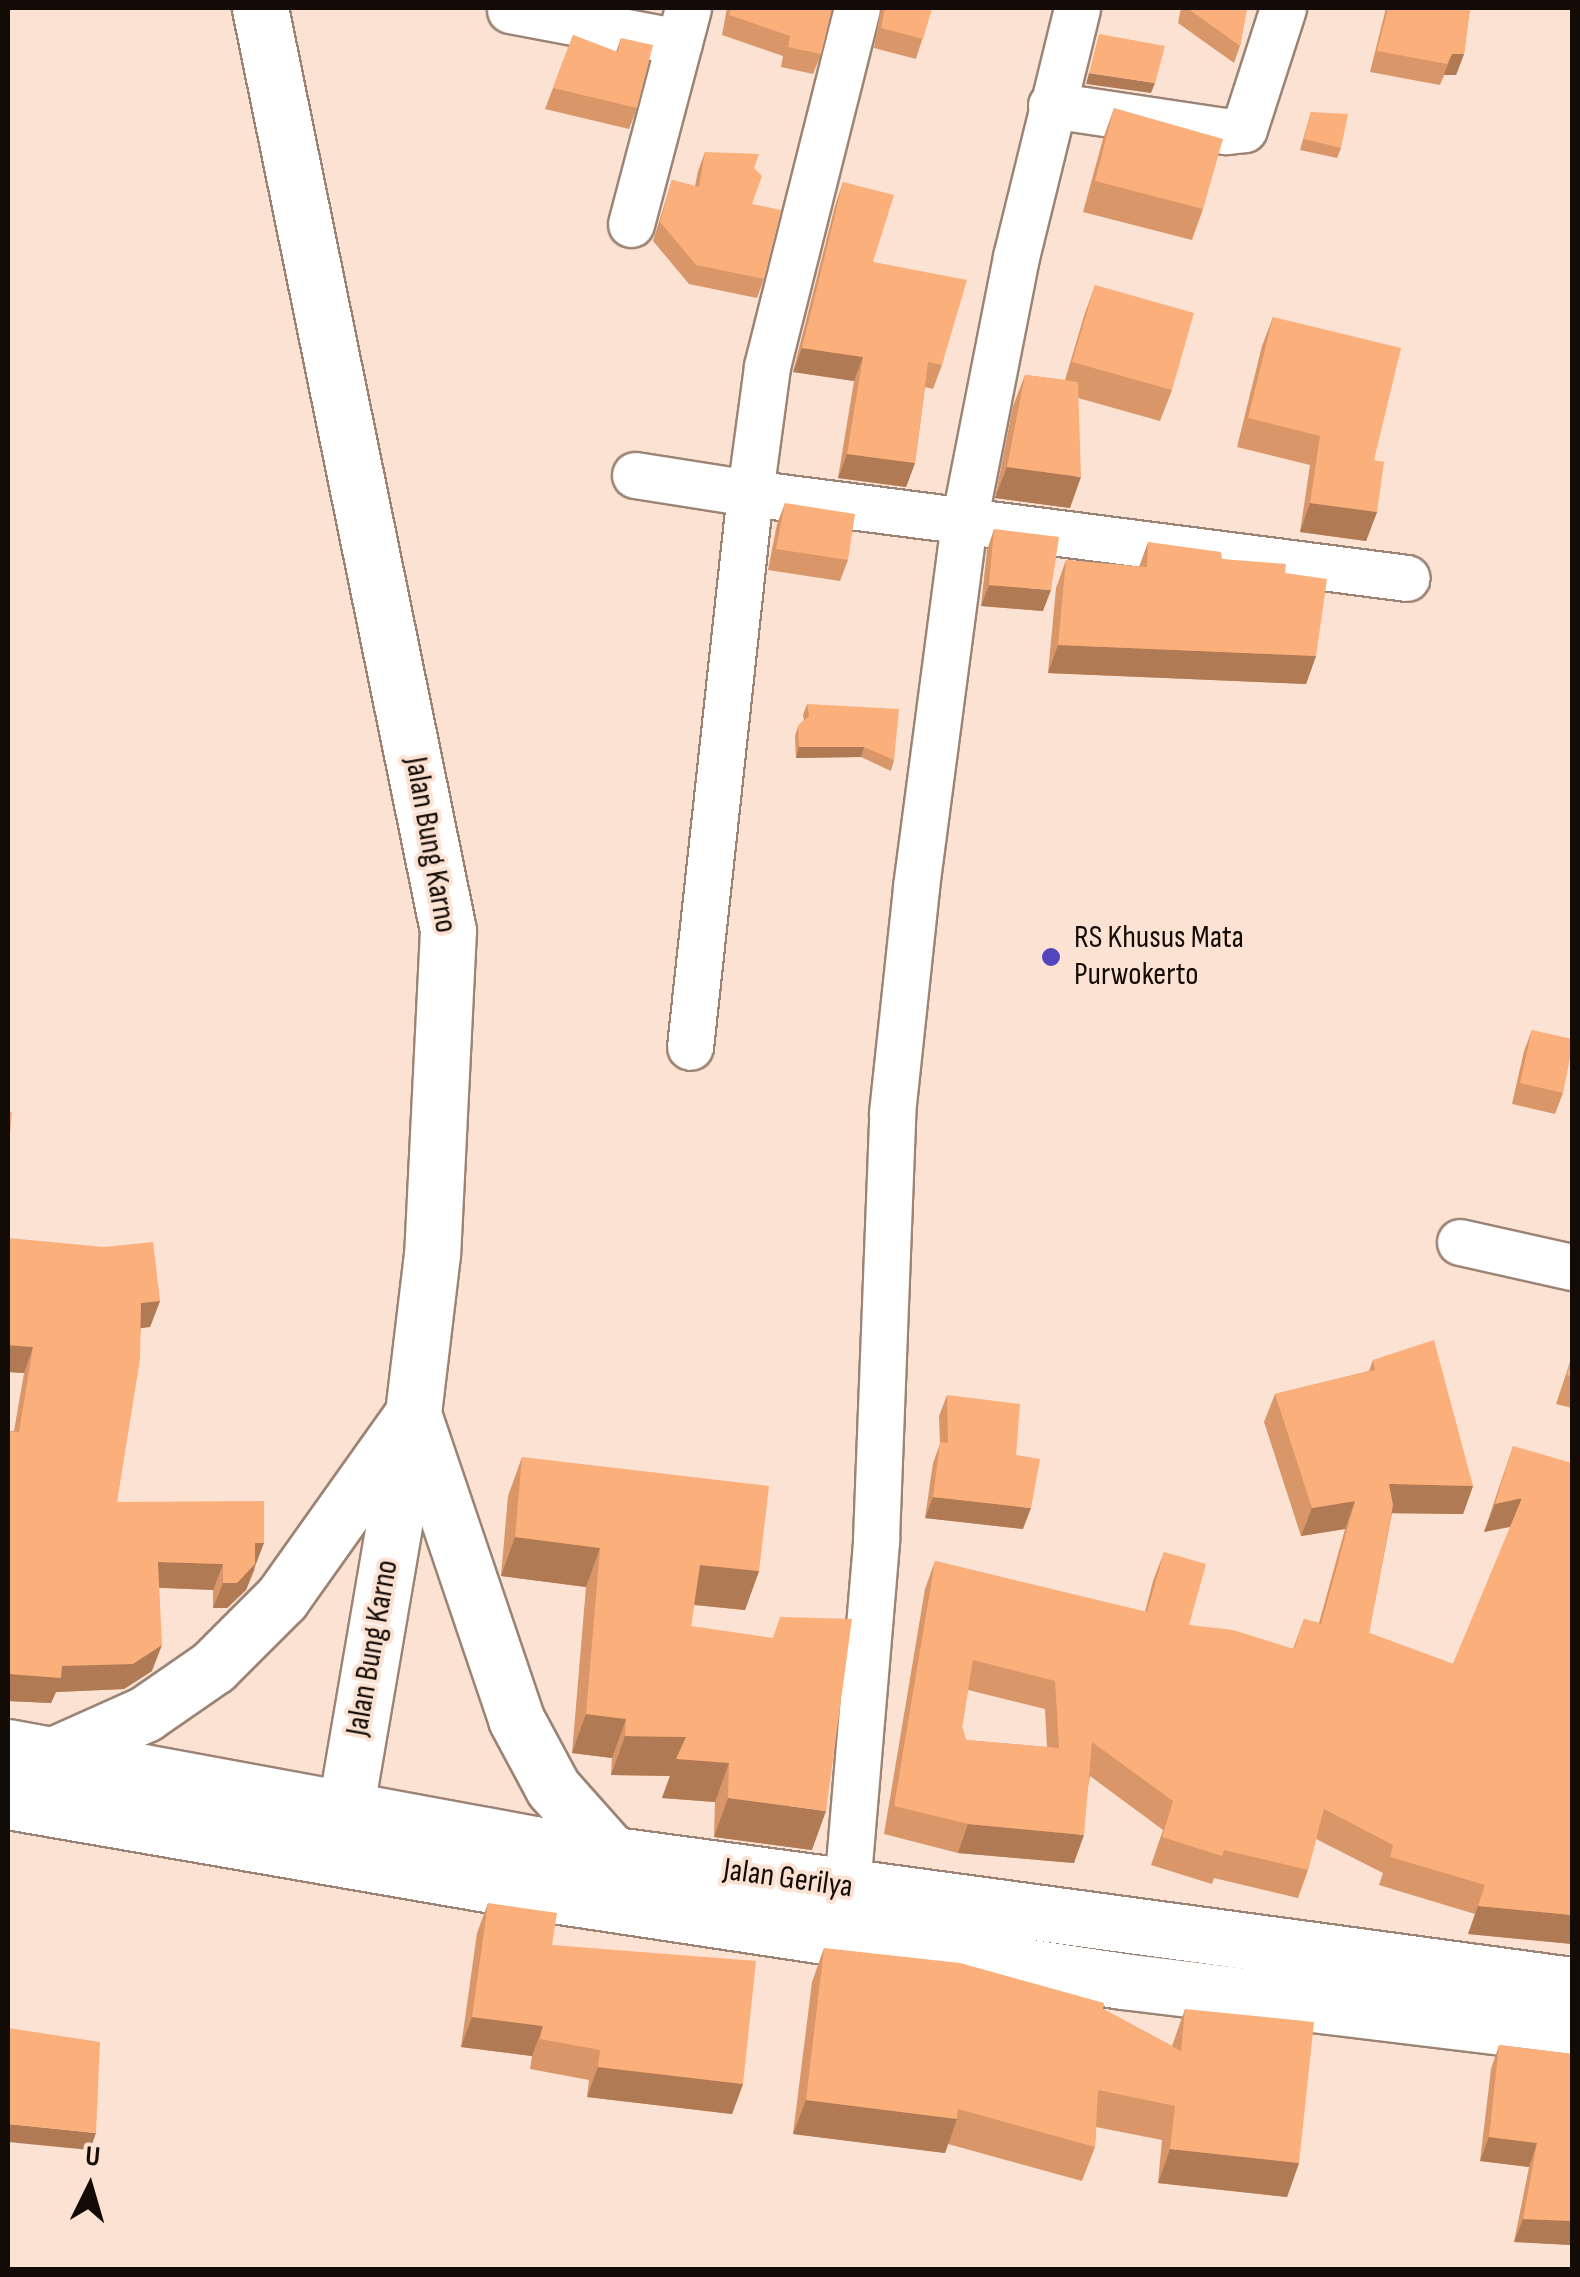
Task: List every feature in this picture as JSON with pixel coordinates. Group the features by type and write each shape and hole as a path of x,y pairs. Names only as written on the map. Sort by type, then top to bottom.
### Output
{"main road":[{"name":"Jalan Bung Karno","path":"260,8 448,930 432,1254 413,1414 345,1810"},
{"path":"30,1751 145,1714 212,1667 282,1598 413,1414"},
{"path":"413,1414 516,1719 554,1788 610,1854"},
{"name":"Jalan Gerilya","path":"30,1751 345,1810 530,1867 610,1854 1570,1989"},
{"name":"Jalan Gerilya","path":"8,1801 530,1867 1124,1981 1570,1989"}],"street":[{"path":"690,1047 766,367 857,8"},
{"path":"848,1888 876,1539 892,1114 964,522 1051,105 1077,8"},
{"path":"1051,105 1226,132 1244,128 1282,8"},
{"path":"510,10 684,25 631,224"},
{"path":"635,475 750,494 1407,578"},
{"path":"1460,1242 1572,1267"}],"building":[{"path":"731,8 832,8 821,54 788,47 790,36 729,15"},
{"path":"885,8 932,8 923,39 881,28"},
{"path":"1187,8 1247,8 1240,46"},
{"path":"1388,8 1470,8 1464,54 1452,54 1447,64 1377,51"},
{"path":"1099,34 1165,46 1155,83 1089,73"},
{"path":"573,35 618,52 621,38 653,45 637,108 553,88"},
{"path":"1114,108 1223,139 1203,209 1095,181"},
{"path":"1311,112 1348,114 1341,148 1304,139"},
{"path":"705,152 759,154 754,168 762,176 752,204 781,210 764,279 696,265 660,222 672,180 699,187"},
{"path":"843,182 894,195 873,262 967,280 942,365 928,362 915,463 847,454 863,357 802,348"},
{"path":"1095,285 1194,313 1172,390 1072,362"},
{"path":"1273,317 1401,348 1374,460 1384,462 1377,512 1310,503 1320,436 1248,418"},
{"path":"1025,375 1078,382 1081,477 1007,467"},
{"path":"785,503 855,514 848,560 776,549"},
{"path":"994,529 1059,537 1051,590 989,585"},
{"path":"1148,542 1221,552 1222,559 1286,564 1285,573 1327,579 1316,656 1058,645 1066,560 1147,567"},
{"path":"807,704 899,709 894,760 864,747 799,747 798,726 809,716"},
{"path":"1532,1030 1572,1039 1563,1093 1520,1083"},
{"path":"8,1112 12,1112 8,1159"},
{"path":"8,1238 104,1247 153,1242 160,1301 141,1303 140,1359 117,1502 264,1501 264,1543 255,1543 255,1564 237,1583 223,1583 223,1564 158,1562 162,1645 133,1664 62,1666 61,1678 8,1674 8,1431 19,1432 33,1347 8,1345"},
{"path":"1434,1340 1473,1486 1389,1484 1393,1505 1369,1633 1453,1664 1522,1498 1495,1504 1513,1446 1572,1463 1572,1915 1478,1906 1485,1885 1390,1857 1393,1845 1324,1809 1308,1870 1224,1850 1222,1856 1162,1837 1173,1801 1092,1742 1084,1835 968,1824 894,1806 935,1561 1147,1612 1164,1552 1206,1564 1189,1625 1233,1630 1294,1649 1304,1619 1321,1624 1355,1501 1312,1508 1275,1394 1375,1370 1373,1360","holes":["973,1660 1055,1681 1059,1748 966,1740 962,1727"]},
{"path":"947,1395 1020,1404 1016,1455 1040,1459 1031,1508 933,1497 940,1442 948,1443"},
{"path":"522,1457 769,1486 759,1571 700,1565 691,1626 773,1638 780,1617 852,1619 826,1811 728,1798 729,1763 676,1759 686,1737 625,1736 626,1719 586,1714 600,1548 515,1537"},
{"path":"488,1903 557,1913 552,1945 756,1961 743,2084 598,2067 600,2050 540,2039 543,2026 472,2017"},
{"path":"824,1948 960,1963 1104,2003 1103,2009 1181,2051 1185,2009 1314,2022 1299,2163 1170,2149 1175,2106 1098,2090 1095,2147 958,2109 957,2119 806,2100"},
{"path":"8,2028 100,2042 96,2133 8,2124"},
{"path":"1499,2045 1572,2054 1572,2221 1523,2219 1537,2143 1489,2137"}],"place":[{"name":"RS Khusus Mata Purwokerto","path":"1051,957"}]}
